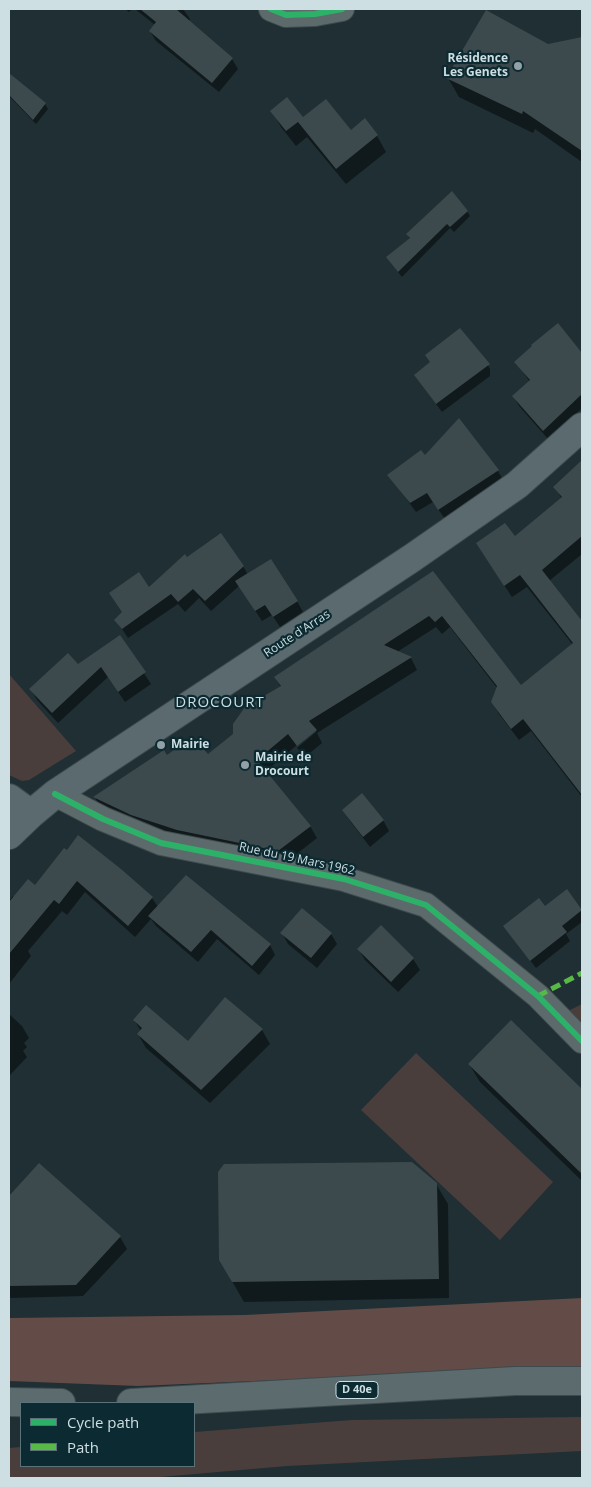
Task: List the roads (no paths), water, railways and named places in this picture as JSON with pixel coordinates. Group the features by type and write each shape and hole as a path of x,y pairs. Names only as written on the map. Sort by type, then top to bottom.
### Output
{"main road":[{"name":"Route d'Arras","path":"9,835 55,794 420,553 517,485 582,427"},
{"path":"9,798 31,814"},
{"name":"D 40e","path":"150,1402 515,1382 582,1381"}],"street":[{"path":"271,9 286,15 314,14 342,9"},
{"name":"Rue du 19 Mars 1962","path":"55,794 104,819 161,843 344,879 426,905 538,996 582,1041"}],"place":[{"name":"Résidence Les Genets","path":"518,66"},
{"name":"Mairie","path":"161,745"},
{"name":"Mairie de Drocourt","path":"245,765"}],"district":[{"name":"DROCOURT","path":"220,703"}]}
